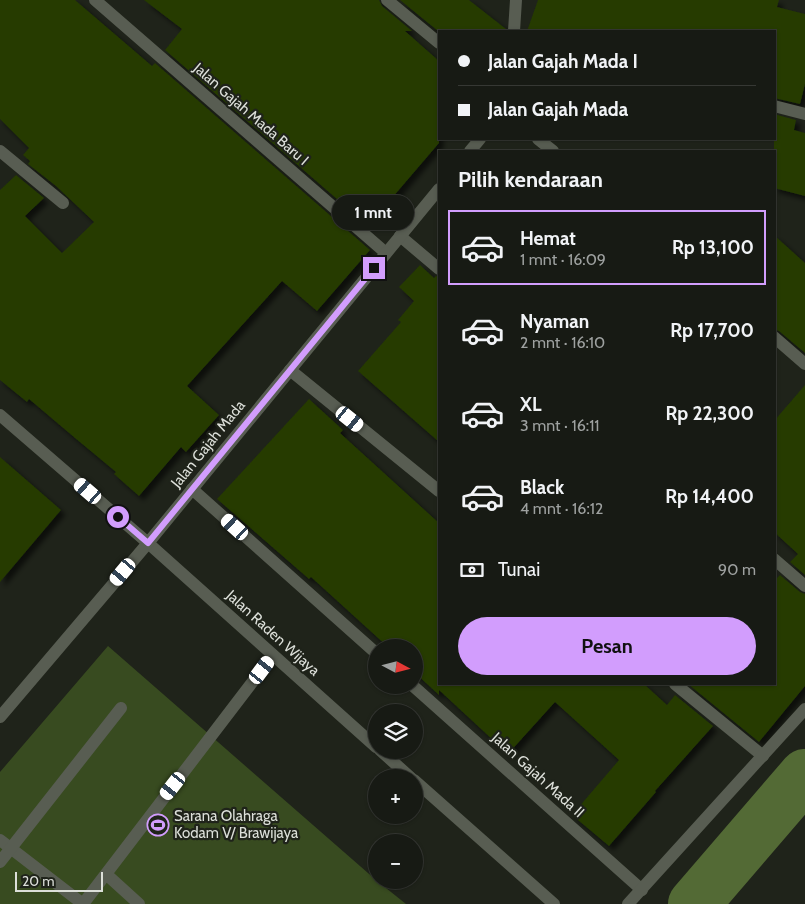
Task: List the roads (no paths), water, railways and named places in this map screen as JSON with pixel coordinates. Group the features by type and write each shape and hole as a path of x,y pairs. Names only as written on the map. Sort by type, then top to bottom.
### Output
{"street":[{"name":"Jalan Gajah Mada Baru I","path":"96,0 386,253"},
{"path":"387,0 438,42"},
{"path":"514,30 516,0"},
{"path":"776,107 805,114"},
{"path":"471,150 479,140"},
{"path":"539,140 552,150"},
{"path":"0,151 63,203"},
{"name":"Jalan Gajah Mada","path":"0,717 148,543 438,190"},
{"path":"400,236 438,268"},
{"path":"776,339 805,364"},
{"path":"290,370 438,490"},
{"name":"Jalan Raden Wijaya","path":"0,415 148,543 368,740"},
{"path":"192,489 368,646"},
{"path":"776,561 805,586"},
{"path":"0,840 83,904 273,655"},
{"path":"676,685 763,756"},
{"name":"Jalan Gajah Mada II","path":"422,694 642,890"},
{"path":"0,862 121,708"},
{"path":"628,904 805,709"},
{"path":"390,759 401,769"},
{"path":"423,789 545,901"},
{"path":"106,874 139,904"}],"waterway":[{"path":"694,904 805,775"}],"place":[{"name":"Sarana Olahraga Kodam V/ Brawijaya","path":"158,825"}]}
